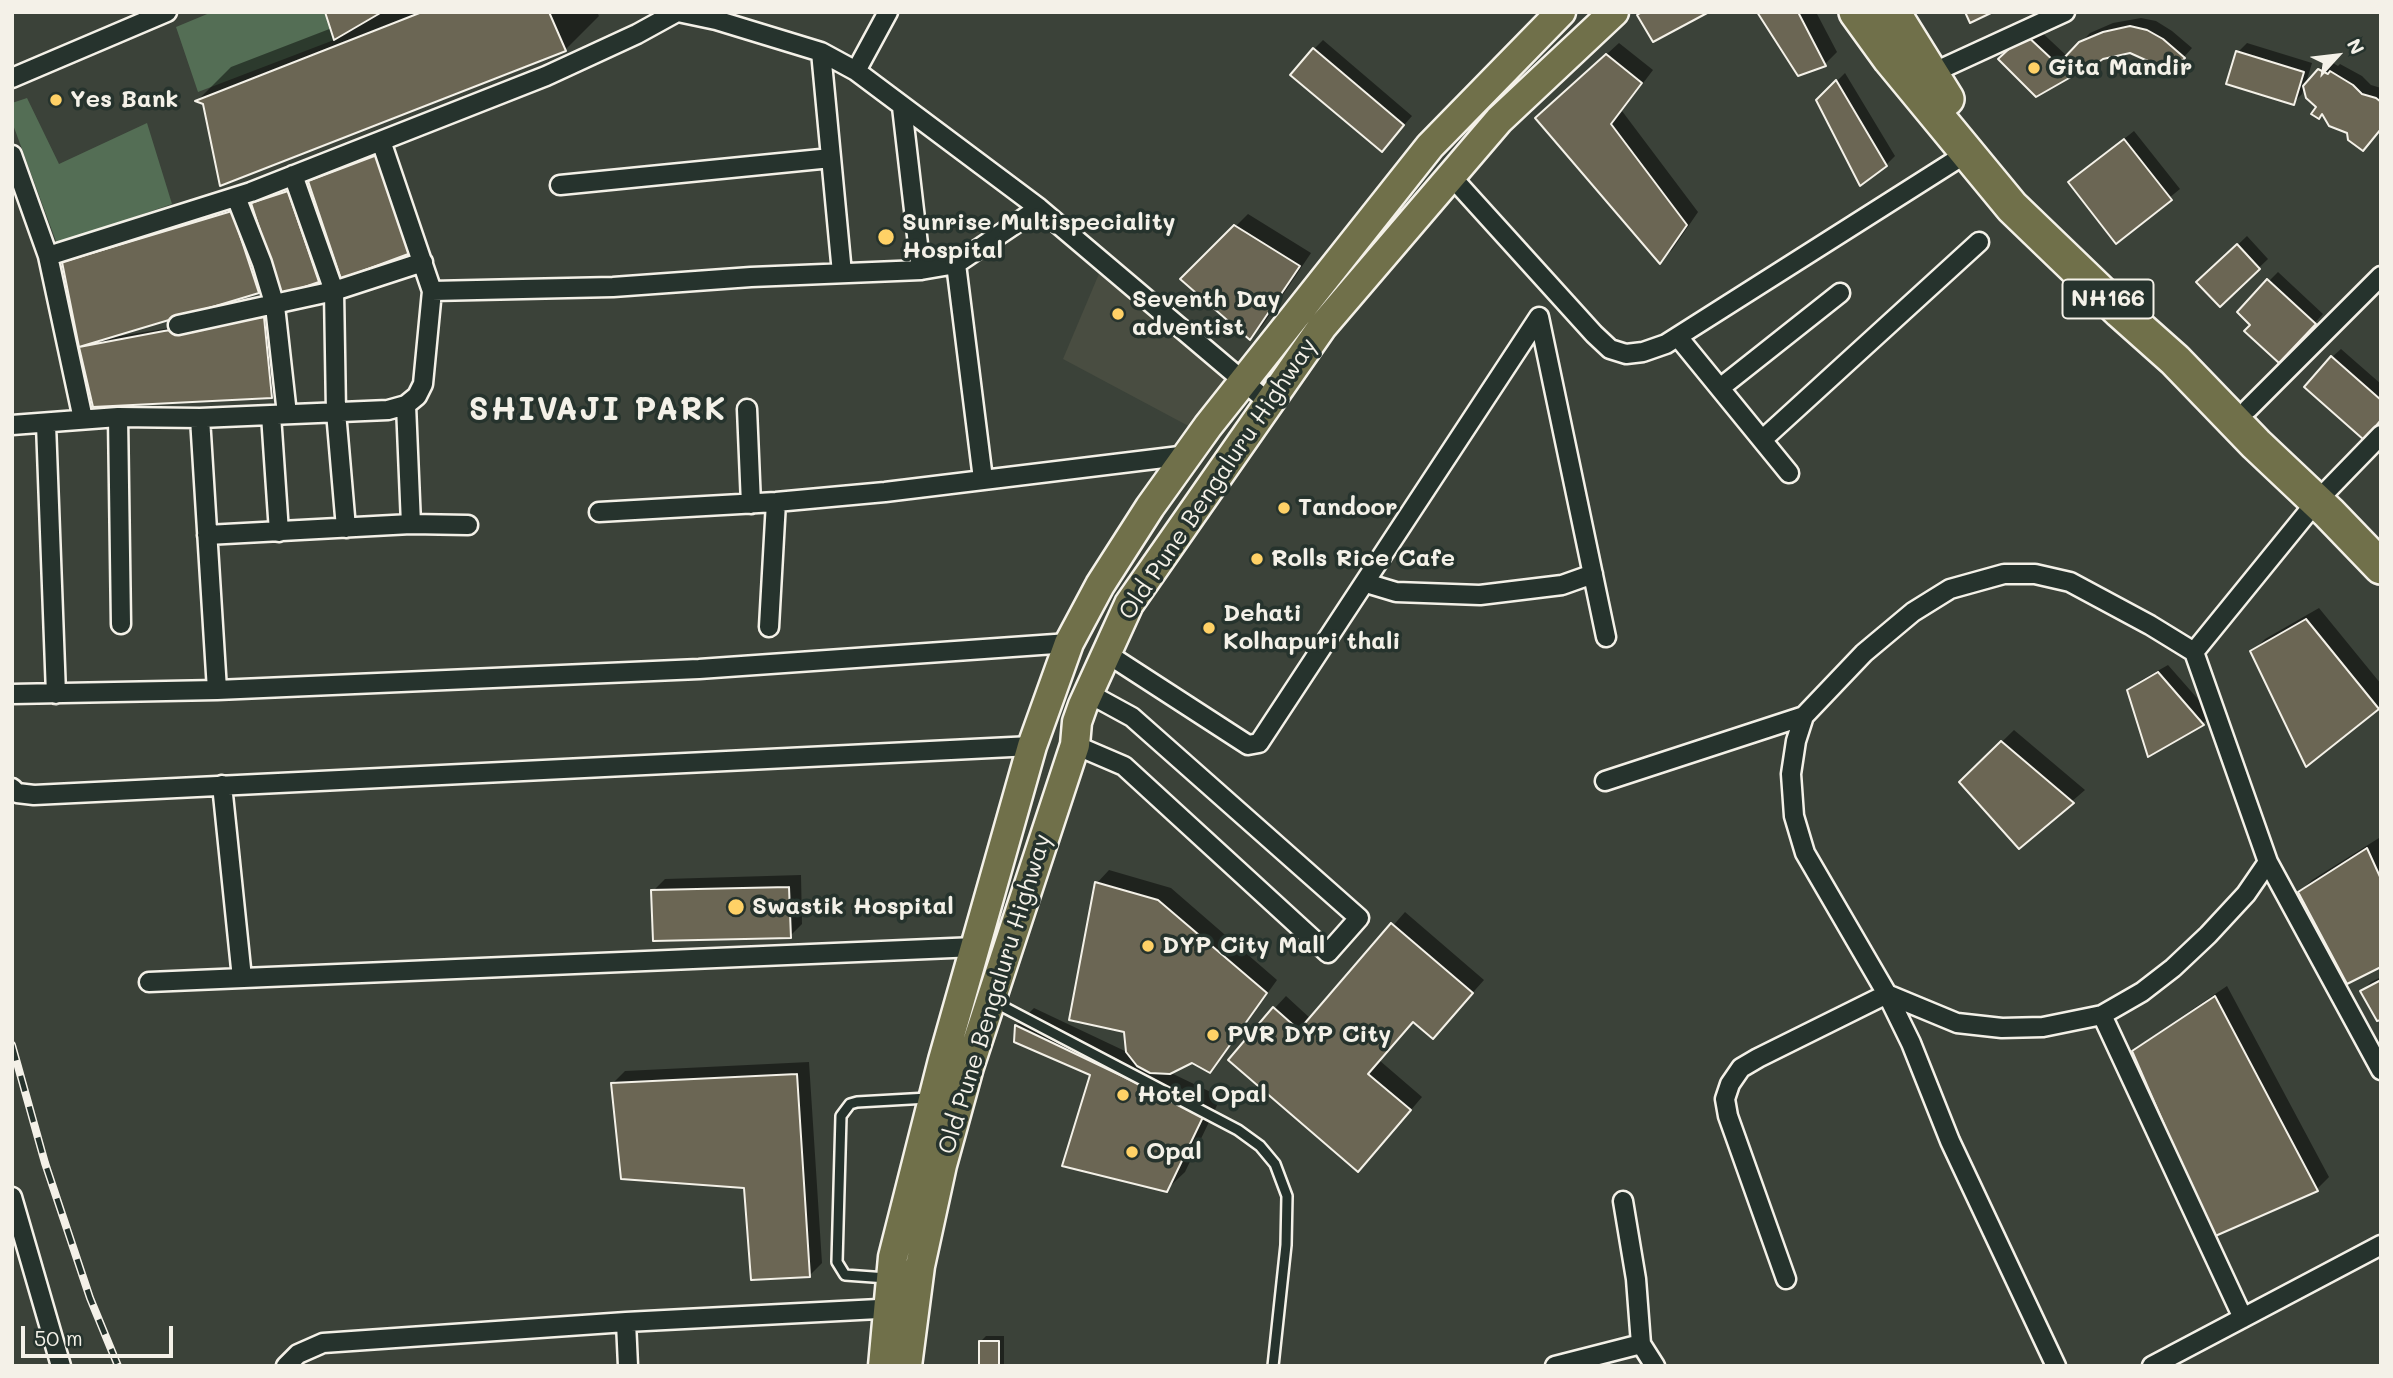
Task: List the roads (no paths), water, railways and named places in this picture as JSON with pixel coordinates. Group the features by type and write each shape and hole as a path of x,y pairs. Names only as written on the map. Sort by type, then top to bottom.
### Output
{"highway":[{"name":"NH166","path":"1856,12 1890,59 2012,207 2175,360 2256,444 2381,540"},
{"name":"NH166","path":"1893,12 1959,116 2002,168 2106,277 2248,409 2324,495 2381,567"}],"main road":[{"name":"Old Pune Bengaluru Highway","path":"907,1366 901,1308 891,1278 893,1257 933,1098 1032,746 1069,643 1100,585 1150,507 1243,382 1430,146 1561,12"},
{"name":"Old Pune Bengaluru Highway","path":"883,1366 901,1308 920,1266 942,1165 990,999 1075,745 1077,722 1129,604 1322,327 1499,120 1614,12"}],"street":[{"path":"12,78 167,12"},
{"path":"48,256 236,197 382,141 546,76 678,12 715,16 821,52 856,71 1039,208 1268,402"},
{"path":"856,71 888,12"},
{"path":"1930,74 2064,12"},
{"path":"821,52 842,273"},
{"path":"902,107 921,270"},
{"path":"12,425 118,417 200,418 388,410 406,405 417,396 423,384 432,291 382,141"},
{"path":"1450,175 1610,349 1626,354 1643,352 1678,337 1967,153"},
{"path":"12,155 48,256 83,419"},
{"path":"560,185 831,158"},
{"path":"293,175 334,291 336,412 346,528"},
{"path":"236,197 262,263 274,303 279,414 279,532"},
{"path":"432,291 613,286 921,270 956,264 1039,208"},
{"path":"1762,440 1979,242"},
{"path":"178,325 334,291 423,261"},
{"path":"956,264 983,479"},
{"path":"2248,409 2381,276"},
{"path":"1720,388 1840,293"},
{"path":"1106,653 1248,745 1259,743 1539,317 1606,637"},
{"path":"1678,337 1788,473"},
{"path":"406,405 411,524"},
{"path":"747,409 751,504"},
{"path":"118,417 121,624"},
{"path":"200,418 218,690"},
{"path":"46,424 56,694"},
{"path":"2194,652 2324,495 2381,435"},
{"path":"599,512 751,504 885,492 1188,455"},
{"path":"769,627 776,502"},
{"path":"207,536 411,524 468,525"},
{"path":"2056,1366 1950,1141 1911,1043 1887,994 1805,853 1794,816 1791,774 1796,741 1804,716 1864,653 1913,612 1950,589 2004,573 2035,574 2070,582 2194,652 2268,862 2381,1070"},
{"path":"1366,583 1396,592 1480,595 1562,585 1593,574"},
{"path":"12,694 218,690 699,669 1069,643"},
{"path":"1075,745 1124,766 1328,953 1359,918 1132,717 1088,693"},
{"path":"1605,781 1804,716"},
{"path":"12,788 17,793 34,795 1032,746"},
{"path":"222,785 242,978"},
{"path":"1786,1279 1728,1116 1726,1100 1730,1084 1741,1068 1887,994 1957,1023 2002,1028 2043,1027 2102,1015 2142,992 2174,968 2246,894 2268,862"},
{"path":"149,982 976,947"},
{"path":"2102,1015 2243,1318"},
{"path":"12,1197 61,1366"},
{"path":"1623,1201 1636,1279 1641,1344 1655,1366"},
{"path":"2152,1366 2381,1245"},
{"path":"286,1366 298,1354 323,1343 626,1322 901,1308"},
{"path":"626,1322 628,1366"},
{"path":"1555,1366 1641,1344"}],"lane":[{"path":"990,999 1238,1130 1260,1146 1275,1164 1287,1196 1286,1245 1273,1366"},
{"path":"891,1278 852,1277 840,1270 836,1262 841,1116 850,1104 857,1102 933,1098"}],"railway":[{"path":"12,1045 45,1163 90,1298 118,1366"}],"place":[{"name":"Gita Mandir","path":"2034,68"},
{"name":"Yes Bank","path":"56,100"},
{"name":"Sunrise Multispeciality Hospital","path":"886,237"},
{"name":"Seventh Day adventist","path":"1118,314"},
{"name":"Tandoor","path":"1284,508"},
{"name":"Rolls Rice Cafe","path":"1257,559"},
{"name":"Dehati Kolhapuri thali","path":"1209,628"},
{"name":"Swastik Hospital","path":"736,907"},
{"name":"DYP City Mall","path":"1148,946"},
{"name":"PVR DYP City","path":"1213,1035"},
{"name":"Hotel Opal","path":"1123,1095"},
{"name":"Opal","path":"1132,1152"}],"district":[{"name":"SHIVAJI PARK","path":"598,410"}]}
